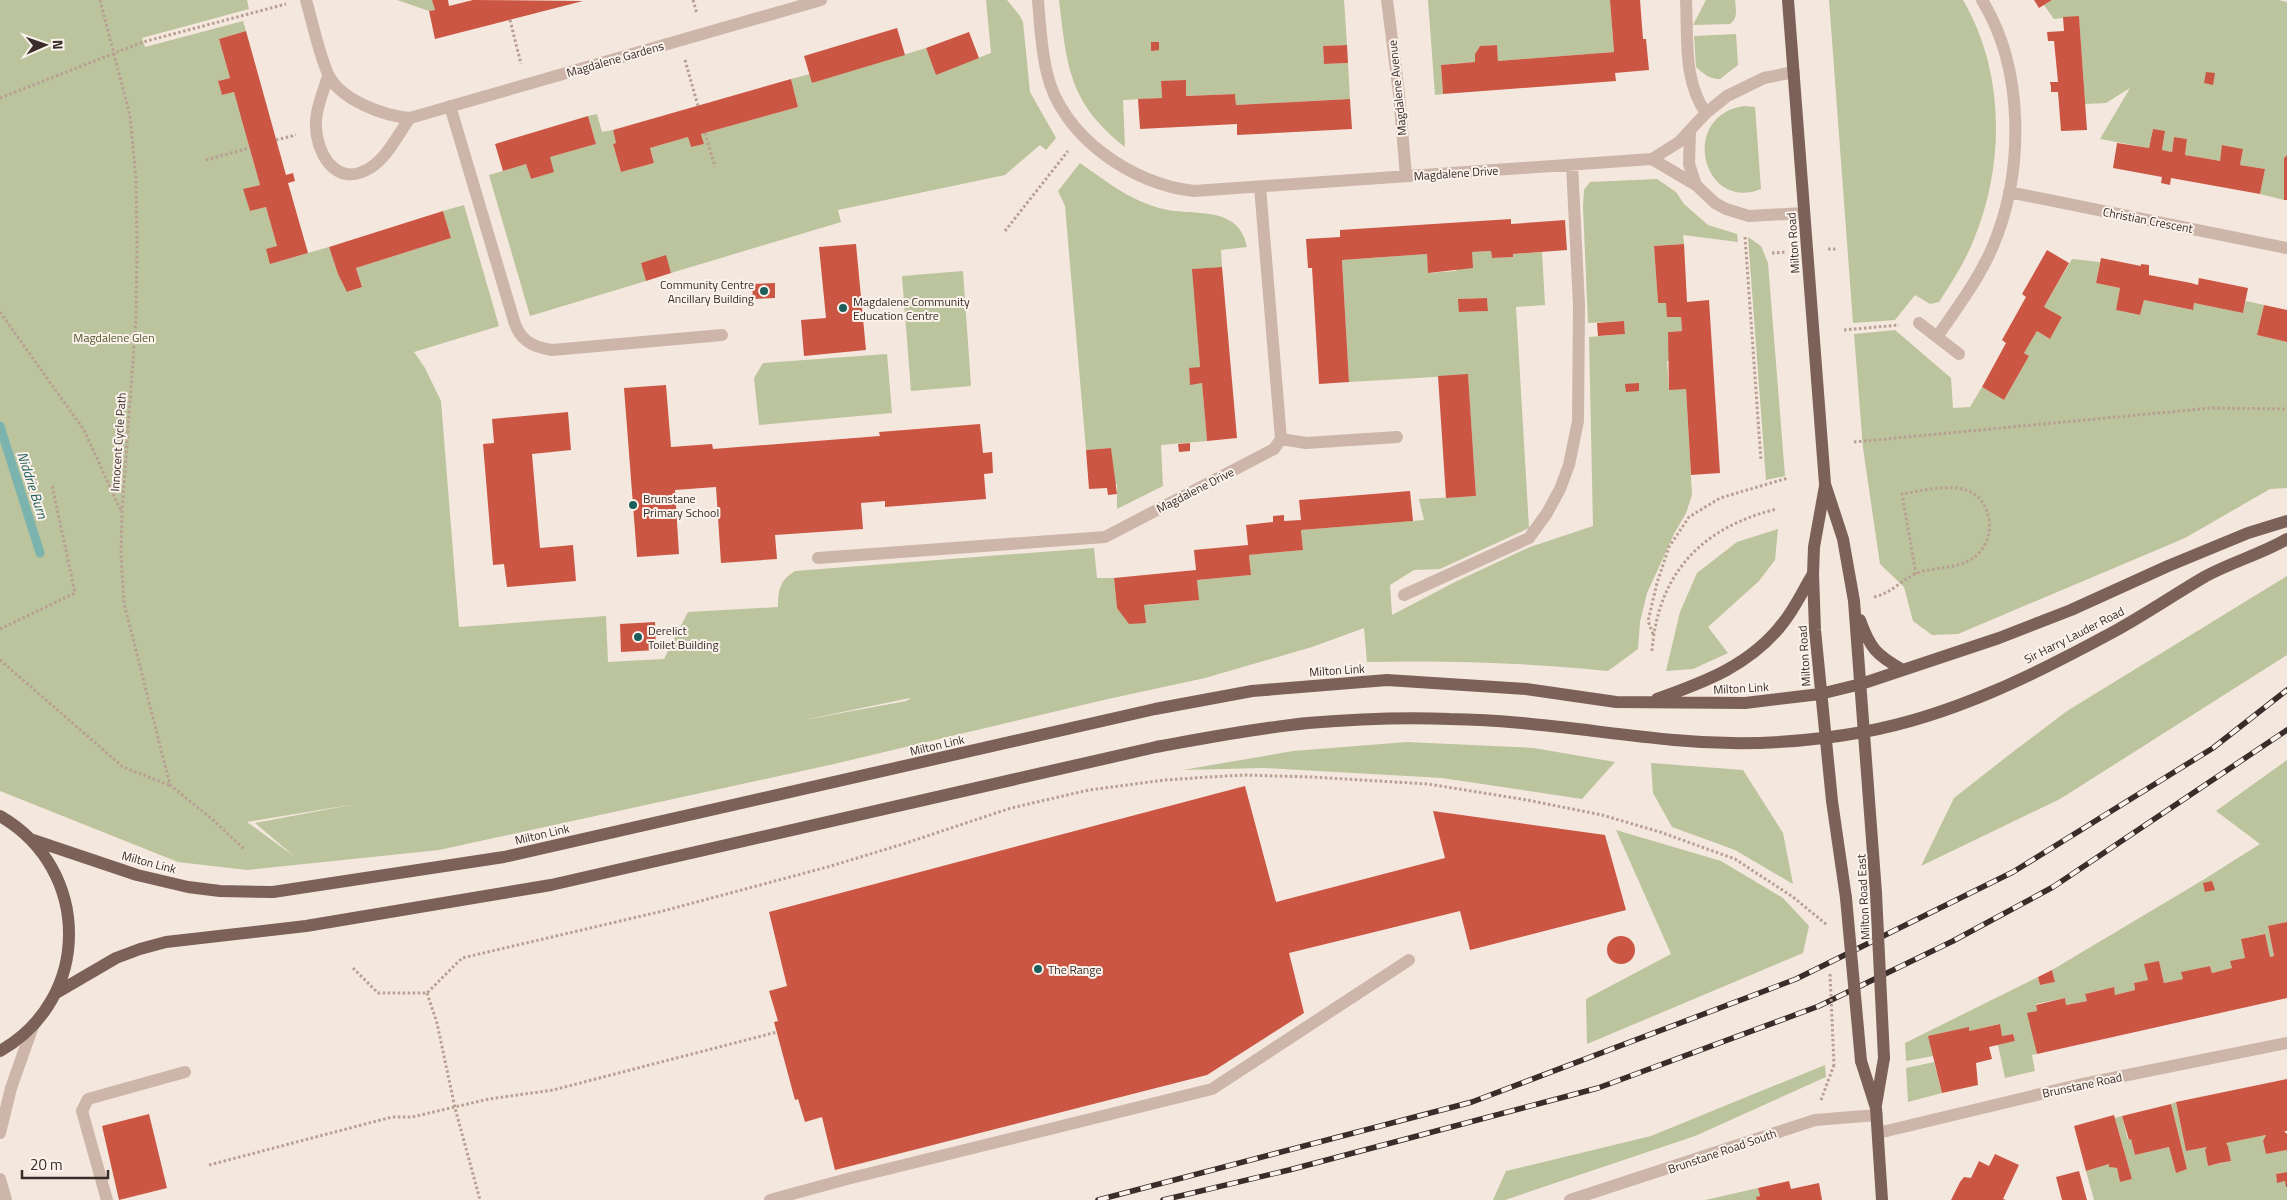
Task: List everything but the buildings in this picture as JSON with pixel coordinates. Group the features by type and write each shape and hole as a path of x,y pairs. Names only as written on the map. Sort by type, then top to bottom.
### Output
{"main road":[{"name":"Milton Road","path":"1788,0 1825,484 1843,539 1854,601 1861,684"},
{"name":"Milton Road","path":"1825,484 1814,547 1813,574 1820,694 1825,738"},
{"name":"Sir Harry Lauder Road","path":"1861,684 1999,638 2071,610 2168,566 2248,533 2287,521"},
{"name":"Sir Harry Lauder Road","path":"1865,732 1943,711 1995,691 2115,631 2209,574 2266,551 2287,540"},
{"path":"1650,702 1706,680 1753,654 1783,623 1813,574"},
{"path":"1854,601 1868,642 1884,660 1903,670"},
{"name":"Milton Link","path":"30,839 137,875 220,891 273,892 504,857 1154,709 1252,691 1387,680 1526,689 1616,702 1746,703 1820,694 1861,684"},
{"name":"Milton Road East","path":"1861,684 1876,893 1884,1058 1876,1111"},
{"path":"56,993 116,958 166,942 315,925 551,885 1156,747 1248,731 1308,723 1450,718 1529,723 1677,740 1766,742 1825,738 1865,732"},
{"name":"Milton Road East","path":"1825,738 1846,898 1861,1061 1876,1111 1882,1200"},
{"path":"0,816 14,824 45,856 56,874 69,918 69,947 64,972 56,993 46,1010 33,1026 14,1043 0,1051"}],"street":[{"path":"306,0 328,76 316,115 316,129 324,158 341,173 355,174 370,168 378,162 410,118"},
{"name":"Magdalene Gardens","path":"328,76 347,94 360,103 390,116 410,118 821,0"},
{"name":"Magdalene Drive","path":"1038,0 1047,74 1055,96 1069,118 1096,148 1114,162 1145,178 1169,187 1194,191 1260,188 1652,159 1679,142 1706,113 1727,96 1752,82 1794,72"},
{"name":"Magdalene Avenue","path":"1387,0 1399,94 1406,176"},
{"path":"1686,0 1691,86 1698,103 1706,113"},
{"path":"1937,337 1970,289 1993,247 2009,192 2016,139 2013,100 1999,36 1982,0"},
{"path":"450,106 517,330 523,339 536,348 552,350 722,335"},
{"path":"1690,131 1689,164 1696,185"},
{"path":"1652,159 1696,185 1715,203 1744,215 1804,213"},
{"path":"1404,595 1529,538 1547,513 1560,489 1571,459 1578,421 1578,306 1572,165"},
{"path":"1260,188 1281,438 1306,443 1397,437"},
{"name":"Christian Crescent","path":"2009,192 2287,248"},
{"path":"1919,323 1959,354"},
{"name":"Magdalene Drive","path":"818,558 1105,537 1274,449 1281,438"},
{"path":"770,1200 847,1179 1212,1089 1409,960"},
{"path":"0,1133 11,1088 33,1026"},
{"name":"Brunstane Road","path":"1878,1133 2078,1086 2287,1043"},
{"path":"107,1200 82,1111 88,1099 185,1072"},
{"name":"Brunstane Road South","path":"1570,1200 1814,1120 1876,1111"},
{"path":"0,1179 6,1200"}],"path":[{"name":"Innocent Cycle Path","path":"100,0 130,116 136,179 138,249 133,370 122,512 121,554 124,603 170,785"},
{"path":"0,98 143,42 292,2"},
{"path":"510,20 526,84"},
{"path":"680,40 698,106"},
{"path":"705,133 715,166"},
{"path":"1005,231 1082,133"},
{"path":"206,160 249,148"},
{"path":"1745,240 1761,461"},
{"path":"0,312 84,430 122,512"},
{"path":"1844,330 1919,323"},
{"path":"1854,442 2211,408 2287,409"},
{"path":"1653,634 1648,621 1657,583 1669,547 1689,517 1720,498 1788,478"},
{"path":"0,629 75,593 52,486"},
{"path":"1854,601 1886,594 1916,574 1960,565 1979,553 1986,543 1989,522 1987,511 1972,493 1952,486 1902,494 1916,574"},
{"path":"1652,651 1653,634 1659,609 1673,578 1690,556 1710,538 1734,522 1777,509"},
{"path":"0,660 122,767 170,785 212,819 244,850"},
{"path":"353,968 378,994 427,992 462,958 663,911 822,868 903,844 1011,808 1088,790 1209,776 1302,777 1428,784 1527,800 1602,815 1660,832 1735,859 1793,897 1827,926"},
{"path":"1814,1120 1834,1065 1829,966"},
{"path":"427,992 437,1022 455,1108 480,1200"},
{"path":"209,1165 392,1117 412,1117 490,1098 553,1090 777,1032"}],"green space":[{"name":"Magdalene Glen","path":"0,0 247,0 249,9 142,38 145,47 243,21 246,31 219,39 230,78 218,81 222,95 234,92 260,185 244,189 250,211 266,207 277,246 270,264 329,247 338,274 348,292 362,287 356,268 451,238 443,211 464,205 499,326 414,352 425,368 441,401 459,627 606,616 608,662 664,659 688,612 778,607 781,586 786,578 795,571 1094,548 1097,578 1114,578 1117,608 1198,600 1197,580 1251,575 1249,555 1303,550 1301,530 1424,520 1419,499 1476,496 1468,375 1349,382 1342,260 1427,254 1429,273 1456,271 1472,252 1491,251 1492,258 1513,257 1513,254 1542,252 1545,305 1516,307 1529,528 1440,569 1414,570 1390,585 1392,615 1455,582 1530,547 1593,526 1589,337 1625,334 1624,321 1588,323 1583,207 1584,190 1590,182 1657,179 1676,192 1684,204 1708,225 1737,234 1738,242 1683,235 1684,244 1654,246 1658,303 1666,303 1668,317 1681,317 1682,331 1668,332 1670,361 1667,361 1669,389 1686,389 1692,495 1686,513 1674,534 1647,593 1640,622 1638,649 1608,671 1488,663 1367,662 1364,628 1312,647 1205,678 834,764 439,850 247,870 178,862 0,791","holes":["1487,298 1488,311 1459,312 1459,299","911,698 906,701 799,721","356,804 255,823 295,857 247,822"]},
{"path":"397,0 432,0 435,10 429,11"},
{"path":"986,0 1007,0 1023,22 1030,92 1056,138 1046,150 1040,145 1005,175 838,210 841,222 671,273 665,256 641,263 646,281 530,316 489,175 526,164 531,179 553,172 549,157 596,144 588,116 597,114 602,132 613,130 616,143 613,144 621,172 654,163 650,148 688,137 691,147 704,144 701,134 798,107 791,79 810,74 812,83 926,48 936,74 991,53"},
{"path":"1059,0 1344,0 1347,45 1323,46 1324,64 1348,63 1350,99 1236,105 1235,94 1186,96 1185,80 1161,82 1162,98 1123,100 1125,147 1106,131 1092,115 1074,82 1065,45"},
{"path":"1428,0 1610,0 1614,52 1498,61 1497,45 1480,46 1475,54 1475,62 1441,65 1443,94 1435,95"},
{"path":"1706,0 1735,0 1736,14 1733,22 1730,24 1693,25"},
{"path":"1829,0 1963,0 1977,28 1987,57 1993,87 1996,118 1995,149 1991,180 1984,210 1974,239 1958,272 1939,302 1930,304 1915,295 1895,320 1853,323"},
{"path":"2052,0 2279,0 2287,2 2287,155 2284,158 2284,200 2260,194 2265,169 2240,165 2243,149 2223,145 2220,161 2185,155 2187,139 2174,137 2172,152 2162,150 2165,132 2153,129 2149,148 2100,139 2130,88 2106,103 2085,104 2079,16 2054,19 2044,5"},
{"path":"1736,34 1738,65 1720,79 1704,74 1696,67 1694,36"},
{"path":"1744,106 1755,107 1761,189 1741,193 1725,188 1713,176 1706,160 1705,143 1711,127 1723,113"},
{"path":"1080,163 1118,189 1158,208 1209,214 1229,220 1237,226 1243,235 1247,247 1221,250 1222,267 1193,269 1200,367 1189,369 1190,384 1202,383 1207,441 1161,445 1163,486 1117,509 1117,484 1115,484 1111,448 1086,450 1065,206 1058,191"},
{"path":"1748,237 1761,246 1768,263 1785,476 1766,480"},
{"path":"2072,259 2100,262 2096,283 2120,288 2116,310 2140,315 2144,300 2192,310 2194,303 2243,313 2246,301 2264,305 2257,335 2287,342 2287,488 2270,489 2185,538 1958,634 1932,635 1913,621 1904,587 1880,564 1863,448 1854,334 1895,330 1951,378 1953,408 1970,407 1982,387 2004,400 2029,356 2024,353 2037,331 2050,339 2062,317 2044,307"},
{"path":"963,271 971,386 911,391 902,276"},
{"path":"887,354 892,413 759,425 754,378 763,363"},
{"path":"1778,529 1775,560 1759,581 1708,627 1728,653 1693,669 1666,671 1680,612 1697,573 1737,542"},
{"path":"2287,576 2287,655 2060,799 1921,866 1954,798 2067,711"},
{"path":"1407,742 1534,748 1615,762 1582,799 1442,778 1264,768 1183,770 1293,751"},
{"path":"2287,760 2287,922 2268,927 2274,956 2270,957 2264,934 2241,939 2245,958 2231,961 2232,968 2212,973 2210,966 2182,972 2183,979 2164,983 2159,961 2145,965 2148,980 2134,983 2135,990 2115,995 2113,987 2085,994 2087,1001 2066,1005 2065,998 2036,1004 2037,1011 2028,1014 2037,1054 2032,1055 2035,1071 2005,1078 1998,1045 2015,1041 2013,1034 2002,1036 1999,1024 1969,1031 1969,1028 1933,1056 1906,1061 1905,1043 2038,977 2040,985 2055,982 2052,970 2260,844 2216,811"},
{"path":"1651,763 1743,770 1783,833 1793,884 1735,850 1672,827 1653,793"},
{"path":"1616,830 1721,861 1783,898 1809,926 1803,953 1587,1044 1586,999 1671,954"},
{"path":"1934,1062 1942,1093 1908,1102 1906,1068"},
{"path":"1825,1065 1826,1077 1695,1136 1505,1200 1493,1200 1506,1171 1651,1136"},
{"path":"2176,1102 2186,1151 2207,1147 2205,1150 2208,1166 2231,1161 2226,1143 2266,1135 2263,1141 2266,1154 2287,1150 2287,1172 2276,1174 2277,1182 2285,1181 2287,1184 2287,1200 2094,1200 2086,1171 2109,1164 2110,1167 2117,1168 2120,1182 2132,1179 2115,1118 2122,1116 2128,1140 2131,1139 2135,1155 2169,1147 2176,1172 2187,1169 2171,1104"},
{"path":"1758,1188 1760,1196 1757,1197 1757,1200 1705,1200"}],"waterway":[{"name":"Niddrie Burn","path":"0,426 40,553"}],"railway":[{"path":"1098,1200 1472,1102 1796,979 2013,872 2213,748 2287,690"},
{"path":"1163,1200 1289,1170 1598,1088 1819,1006 1953,941 2053,887 2287,730"}],"place":[{"name":"Community Centre Ancillary Building","path":"764,291"},
{"name":"Magdalene Community Education Centre","path":"843,308"},
{"name":"Brunstane Primary School","path":"633,505"},
{"name":"Derelict Toilet Building","path":"638,637"},
{"name":"The Range","path":"1038,969"}]}
